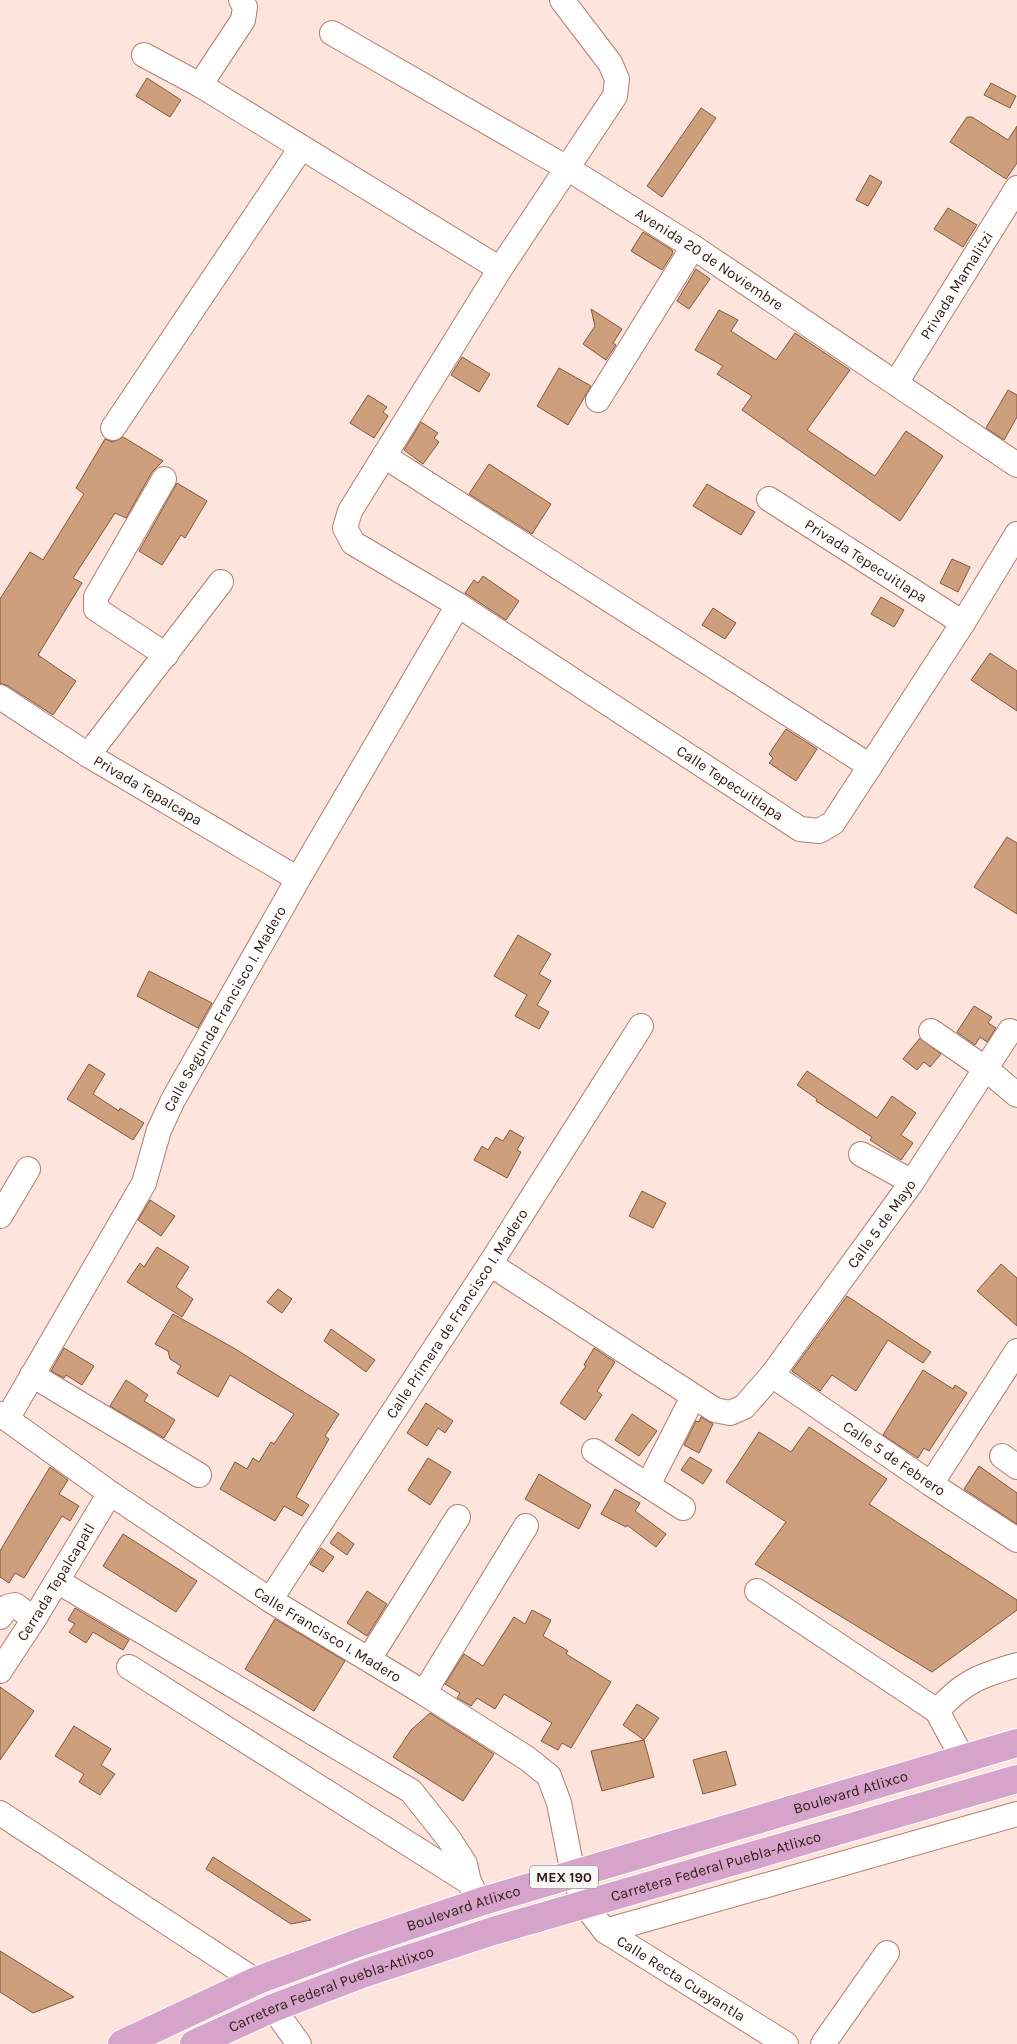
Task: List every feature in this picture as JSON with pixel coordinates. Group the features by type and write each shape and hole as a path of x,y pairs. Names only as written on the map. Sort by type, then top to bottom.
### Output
{"main road":[{"name":"Boulevard Atlixco","path":"122,2044 256,1981 358,1942 476,1892 573,1874 963,1759 1015,1750"},
{"name":"Carretera Federal Puebla-Atlixco","path":"194,2044 273,2008 374,1970 493,1930 1017,1779"}],"street":[{"path":"200,85 243,20 245,7 241,0"},
{"path":"562,0 610,63 617,79 615,96 500,268 384,456 870,766"},
{"name":"Avenida 20 de Noviembre","path":"332,33 567,168 693,246 1017,465"},
{"path":"144,55 200,85 500,268"},
{"path":"113,428 302,148"},
{"name":"Privada Mamalitzi","path":"896,383 1017,188"},
{"path":"598,400 693,246"},
{"name":"Calle Tepecuitlapa","path":"384,456 350,512 345,528 353,543 458,605 800,830 819,831 833,823 963,623 1017,534"},
{"path":"164,479 96,597 96,609 166,655"},
{"name":"Privada Tepecuitlapa","path":"769,500 963,623"},
{"path":"88,755 221,582"},
{"name":"Calle Segunda Francisco I. Madero","path":"3,1416 32,1375 144,1183 159,1130 173,1100 298,879 458,605"},
{"name":"Privada Tepalcapa","path":"0,697 88,755 298,879"},
{"name":"Calle Primera de Francisco I. Madero","path":"270,1600 490,1264 641,1026"},
{"path":"931,1031 986,1070 1017,1095"},
{"name":"Calle 5 de Mayo","path":"490,1264 715,1410 730,1413 744,1407 772,1376 912,1182 1010,1031"},
{"path":"861,1154 912,1182"},
{"path":"0,1216 28,1169"},
{"path":"931,1484 1017,1352"},
{"path":"32,1375 199,1475"},
{"name":"Calle 5 de Febrero","path":"772,1376 1017,1540"},
{"path":"648,1486 693,1397"},
{"name":"Calle Francisco I. Madero","path":"3,1416 110,1492 270,1600 424,1693 528,1759 549,1776 559,1803 573,1874 584,1904"},
{"path":"594,1451 683,1508"},
{"name":"Cerrada Tepalcapatl","path":"0,1672 110,1492"},
{"path":"369,1659 458,1517"},
{"path":"424,1693 526,1526"},
{"path":"57,1580 411,1791 449,1839 465,1864 476,1892"},
{"path":"757,1591 936,1711 963,1759"},
{"path":"0,1617 7,1607 16,1605 34,1619"},
{"path":"936,1711 953,1693 983,1675 1017,1665"},
{"path":"129,1667 476,1892"},
{"path":"0,1813 256,1981"},
{"path":"605,1930 1017,1814"},
{"name":"Calle Recta Cuayantla","path":"584,1904 605,1930 786,2044"},
{"path":"823,2044 887,1953"},
{"path":"273,2008 299,2044"}],"building":[{"path":"147,78 181,100 170,117 136,96"},
{"path":"991,83 1016,96 1010,108 984,95"},
{"path":"701,108 716,118 662,197 647,186"},
{"path":"967,117 972,117 1008,140 1017,126 1017,163 1006,179 950,142"},
{"path":"870,175 882,182 868,206 856,200"},
{"path":"948,208 977,225 963,247 934,229"},
{"path":"643,232 672,250 673,253 662,270 631,251"},
{"path":"696,269 710,279 689,309 677,301"},
{"path":"591,309 622,329 613,343 616,345 606,360 583,344 595,326"},
{"path":"719,310 738,320 731,331 776,360 795,333 850,370 807,430 875,476 906,431 943,456 900,521 742,410 752,396 717,374 723,366 695,350"},
{"path":"462,357 490,374 479,392 451,375"},
{"path":"559,368 591,386 568,425 537,406"},
{"path":"1008,390 1017,395 1017,417 1004,440 986,428"},
{"path":"368,395 387,407 383,412 388,416 374,438 350,423"},
{"path":"421,422 438,433 434,438 439,442 423,464 404,450"},
{"path":"123,437 163,461 152,472 126,518 115,513 73,578 82,583 38,655 76,681 53,715 8,686 0,683 0,599 30,552 43,560 84,494 76,488 105,439 113,442"},
{"path":"489,464 551,504 532,534 469,494"},
{"path":"177,483 207,501 185,538 181,535 162,565 139,551"},
{"path":"707,484 755,512 741,535 693,506"},
{"path":"952,559 970,567 958,592 940,583"},
{"path":"483,576 519,601 506,620 465,593 474,580 478,583"},
{"path":"881,597 904,610 894,627 871,614"},
{"path":"713,608 736,623 725,639 702,625"},
{"path":"990,653 1017,671 1017,711 971,680"},
{"path":"786,729 817,749 796,781 769,763 773,758 769,754"},
{"path":"1007,837 1017,843 1017,914 974,887"},
{"path":"518,935 551,954 539,974 551,981 537,1005 549,1012 539,1029 515,1016 527,995 494,976"},
{"path":"149,971 212,1003 198,1028 137,996"},
{"path":"974,1006 992,1017 988,1023 996,1028 987,1042 980,1037 975,1045 957,1032"},
{"path":"920,1038 941,1054 930,1067 924,1062 917,1070 903,1059"},
{"path":"89,1064 105,1074 93,1094 119,1111 120,1108 144,1123 133,1140 67,1099"},
{"path":"807,1071 877,1118 892,1096 916,1113 901,1135 913,1143 901,1160 870,1140 872,1137 816,1101 817,1099 797,1085"},
{"path":"510,1130 524,1138 517,1150 521,1152 507,1178 474,1160 482,1146 488,1150 496,1137 503,1141"},
{"path":"642,1191 666,1203 653,1228 629,1216"},
{"path":"150,1200 175,1216 161,1236 138,1220"},
{"path":"157,1247 189,1267 176,1287 193,1299 182,1317 127,1282 140,1263 144,1267"},
{"path":"1001,1264 1017,1278 1017,1326 977,1291"},
{"path":"278,1289 292,1299 282,1313 267,1302"},
{"path":"847,1296 931,1352 923,1363 888,1340 856,1391 832,1375 820,1391 792,1371"},
{"path":"173,1314 232,1347 339,1414 325,1436 329,1439 296,1497 309,1505 302,1516 284,1506 275,1521 220,1489 235,1462 247,1469 253,1458 259,1462 271,1442 274,1444 294,1414 230,1375 218,1397 177,1373 181,1366 170,1359 168,1351 155,1344"},
{"path":"331,1329 375,1360 366,1372 324,1341"},
{"path":"64,1348 94,1366 82,1385 66,1375 64,1378 51,1371"},
{"path":"594,1348 615,1362 597,1391 602,1395 585,1420 560,1403 586,1366 584,1365"},
{"path":"923,1370 953,1389 955,1385 967,1393 929,1451 924,1448 918,1458 883,1435"},
{"path":"126,1380 148,1395 144,1401 175,1420 164,1438 110,1406"},
{"path":"426,1403 453,1421 445,1433 438,1428 427,1446 407,1433"},
{"path":"632,1414 657,1431 639,1456 615,1440"},
{"path":"701,1417 713,1424 699,1453 684,1445 696,1421 699,1422"},
{"path":"809,1427 887,1479 869,1504 1017,1600 1017,1610 932,1672 755,1564 786,1522 726,1482 759,1432 791,1452"},
{"path":"690,1457 712,1470 703,1484 681,1470"},
{"path":"428,1458 451,1472 430,1505 408,1490"},
{"path":"979,1466 1017,1493 1017,1524 964,1489"},
{"path":"50,1467 68,1480 59,1494 79,1506 70,1521 62,1516 24,1578 15,1573 9,1583 0,1577 0,1551"},
{"path":"539,1474 591,1505 579,1529 525,1499"},
{"path":"615,1489 640,1503 635,1511 666,1534 656,1547 627,1525 626,1527 601,1514"},
{"path":"338,1532 354,1544 347,1555 330,1543"},
{"path":"123,1534 197,1581 176,1612 103,1566"},
{"path":"321,1548 334,1557 323,1572 310,1564"},
{"path":"367,1591 387,1604 367,1636 347,1623"},
{"path":"75,1608 129,1640 123,1650 93,1632 86,1643 69,1632 75,1624 68,1620"},
{"path":"532,1610 551,1620 543,1636 568,1651 566,1654 611,1682 571,1748 562,1743 558,1750 541,1741 552,1723 504,1694 495,1709 477,1698 471,1706 457,1698 460,1693 445,1684 464,1654 483,1666 514,1617 525,1624"},
{"path":"275,1619 345,1661 314,1711 245,1669"},
{"path":"0,1687 34,1711 0,1760"},
{"path":"637,1704 659,1718 644,1740 623,1725"},
{"path":"430,1713 494,1754 463,1801 393,1757 411,1730"},
{"path":"74,1726 111,1749 101,1765 115,1774 100,1795 79,1782 84,1774 55,1756"},
{"path":"644,1740 654,1777 602,1791 591,1751"},
{"path":"726,1751 736,1785 703,1794 693,1760"},
{"path":"213,1857 311,1920 291,1924 206,1869"},
{"path":"0,1951 74,1997 33,2013 0,1992"}]}
